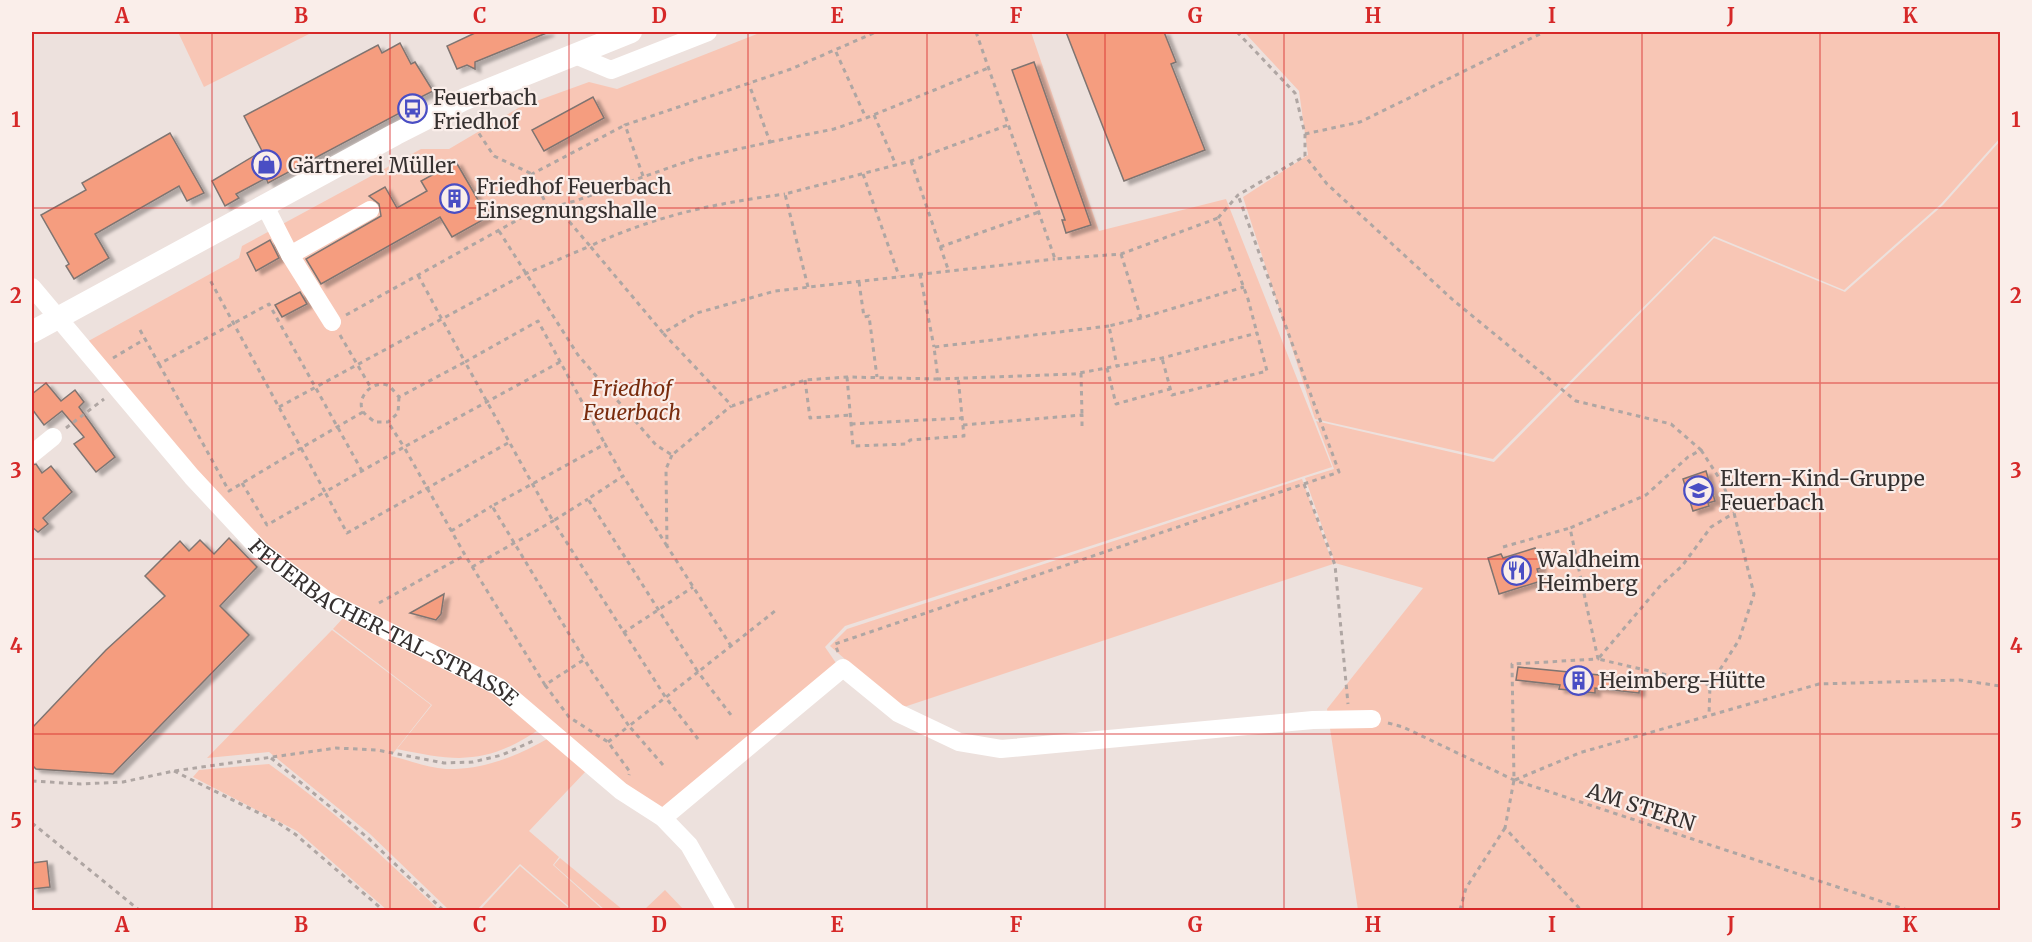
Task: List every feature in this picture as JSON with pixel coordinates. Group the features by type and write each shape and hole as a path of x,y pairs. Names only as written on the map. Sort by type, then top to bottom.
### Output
{"main road":[{"path":"32,332 55,317 264,204 465,99 631,32"}],"street":[{"path":"575,55 611,70 708,32"},
{"path":"264,204 290,255 332,322"},
{"path":"290,255 370,210"},
{"name":"FEUERBACHER-TAL-STRASSE","path":"32,287 192,477 260,550 326,600 499,687 621,791 663,818 689,845 726,910"},
{"path":"32,454 53,437"},
{"path":"663,818 843,668 898,713 959,742 1001,750 1313,720 1372,719"}],"path":[{"path":"532,174 625,125 749,84 836,51 876,32"},
{"path":"976,32 1055,259"},
{"path":"1237,32 1295,93 1305,135 1305,156 1327,184 1454,300 1576,401 1671,424 1701,450 1723,484 1734,513 1754,594 1738,640 1710,684 1709,715"},
{"path":"1305,135 1360,122 1544,32"},
{"path":"836,51 866,118"},
{"path":"371,388 332,322 530,213 694,159 834,129 988,68"},
{"path":"749,84 770,142"},
{"path":"874,115 896,165"},
{"path":"625,125 643,176"},
{"path":"279,407 525,274 635,225 685,211 785,194 863,174 911,161 1008,125"},
{"path":"474,126 494,156 532,174 548,208"},
{"path":"663,333 697,313 775,291 948,269 1121,254 1218,218 1238,195 1305,156"},
{"path":"911,161 948,269"},
{"path":"863,174 899,276"},
{"path":"785,194 808,287"},
{"path":"843,668 835,644 1339,472 1238,195"},
{"path":"556,206 663,333 732,406"},
{"path":"940,247 1039,212"},
{"path":"1162,358 1172,395 1267,371 1244,286 1218,218"},
{"path":"499,231 578,355 639,428 656,445 672,454"},
{"path":"2001,232 2001,238"},
{"path":"1121,254 1141,318"},
{"path":"920,274 938,379"},
{"path":"418,275 508,443 553,521 666,698 698,739"},
{"path":"209,278 347,533 508,443"},
{"path":"858,282 864,317 868,316 877,377"},
{"path":"934,347 1109,326 1244,286"},
{"path":"159,364 269,304 317,386 362,471"},
{"path":"399,396 538,321 623,476 731,646"},
{"path":"1109,326 1118,366"},
{"path":"140,330 229,491 363,412"},
{"path":"667,546 666,469 672,454 732,406 805,380 847,377 938,379 1081,373 1162,358 1257,333"},
{"path":"116,356 145,339"},
{"path":"242,483 267,525 561,362"},
{"path":"1107,368 1116,404 1170,389"},
{"path":"1081,373 1082,429"},
{"path":"847,377 853,446 907,444 910,440 964,436 958,377"},
{"path":"805,380 810,418 850,415"},
{"path":"380,384 388,386 399,396 398,413 388,422 375,422 363,412 361,401 371,388 380,384"},
{"path":"53,437 117,388"},
{"path":"963,425 1082,415"},
{"path":"851,424 962,418"},
{"path":"388,422 450,531 545,685 569,717 609,742 630,772 621,791"},
{"path":"450,531 605,444"},
{"path":"1503,547 1570,528 1646,495 1688,457 1701,450"},
{"path":"472,567 553,521 623,476"},
{"path":"1304,484 1335,565 1349,691 1348,719"},
{"path":"588,499 657,611 730,715"},
{"path":"492,506 585,659 629,726 663,765"},
{"path":"1598,659 1660,586 1682,566 1711,527 1734,513"},
{"path":"1570,528 1598,659"},
{"path":"380,603 465,555"},
{"path":"623,633 693,587"},
{"path":"609,742 775,611"},
{"path":"545,685 585,659"},
{"path":"1460,910 1466,888 1505,828 1514,780 1512,664 1598,659 1710,684"},
{"path":"1514,780 1579,753 1819,684 1960,680 2001,686"},
{"name":"AM STERN","path":"1372,719 1403,727 1514,780 1907,910"},
{"path":"32,781 81,784 123,782 174,771 336,748 376,750 444,764 473,762 524,746 550,731"},
{"path":"271,758 368,838 443,910"},
{"path":"174,771 275,821 295,834 383,910"},
{"path":"32,823 139,910"},
{"path":"1505,828 1581,910"}],"green space":[{"path":"178,32 313,32 204,87"},
{"name":"Friedhof Feuerbach","path":"762,32 1031,32 1099,231 1226,199 1332,467 845,626 825,647 836,663 663,813 618,783 503,684 331,594 243,532 83,344 239,258 242,246 421,149 449,149 520,107 589,82 617,89"},
{"path":"1251,32 2000,32 2000,138 1941,204 1844,290 1714,236 1493,459 1315,419 1243,197 1308,155 1299,91 1246,34"},
{"path":"2000,141 2000,910 1358,910 1327,709 1423,588 1335,563 1305,478 1334,469 1316,421 1494,462 1714,238 1845,292 1943,205"},
{"path":"1302,479 1333,564 901,708 830,646 847,629"},
{"path":"344,617 497,690 541,728 505,749 472,757 455,758 397,749 432,705 333,629"},
{"path":"332,630 431,705 391,756 432,767 460,769 500,761 549,738 587,770 529,831 559,857 553,865 603,910 573,910 520,864 477,910 449,910 370,834 269,752 207,758"},
{"path":"269,764 357,834 439,910 387,910 297,831 193,777 199,770"},
{"path":"560,858 623,910 605,910 554,865"},
{"path":"520,866 571,910 480,910"},
{"path":"665,890 684,910 644,910"}],"building":[{"path":"477,32 549,32 475,62 475,69 467,65 457,69 447,46"},
{"path":"1066,32 1164,32 1176,62 1171,64 1205,150 1124,181"},
{"path":"400,43 411,64 415,62 433,91 411,102 413,106 268,183 266,178 236,194 239,198 225,206 212,181 262,151 244,116 378,45 382,53"},
{"path":"1034,62 1091,225 1066,233 1062,220 1065,220 1012,70"},
{"path":"593,97 604,118 544,151 532,130"},
{"path":"170,133 204,193 187,201 179,186 95,234 109,258 74,279 66,266 69,264 41,215 86,190 82,183"},
{"path":"456,162 488,217 452,237 440,217 321,284 306,259 381,216 379,204 369,196 385,187 397,208 427,191 421,181"},
{"path":"270,240 279,258 256,271 247,253"},
{"path":"300,292 307,304 282,317 275,305"},
{"path":"46,383 61,401 75,390 84,402 79,407 115,457 96,472 74,444 84,437 62,411 44,425 32,409 32,394"},
{"path":"36,464 42,473 51,466 72,492 43,518 48,524 38,532 32,527 32,465"},
{"name":"Eltern-Kind-Gruppe Feuerbach","path":"1706,471 1715,501 1708,503 1709,506 1693,511 1683,479"},
{"path":"229,538 257,567 220,606 249,635 113,774 36,769 32,765 32,728 106,650 165,596 145,576 180,541 189,551 200,540 214,554"},
{"path":"1535,548 1541,568 1537,569 1541,581 1499,594 1488,558 1501,554 1503,558"},
{"path":"444,594 441,614 436,620 410,613"},
{"name":"Heimberg-Hütte","path":"1518,667 1640,679 1639,693 1595,688 1595,693 1559,689 1560,685 1516,680"},
{"path":"47,861 50,887 32,889 32,863"}],"place":[{"name":"Feuerbach Friedhof","path":"412,109"},
{"name":"Gärtnerei Müller","path":"267,165"},
{"name":"Friedhof Feuerbach Einsegnungshalle","path":"455,198"},
{"name":"Eltern-Kind-Gruppe Feuerbach","path":"1699,490"},
{"name":"Waldheim Heimberg","path":"1516,571"},
{"name":"Heimberg-Hütte","path":"1578,680"}]}
